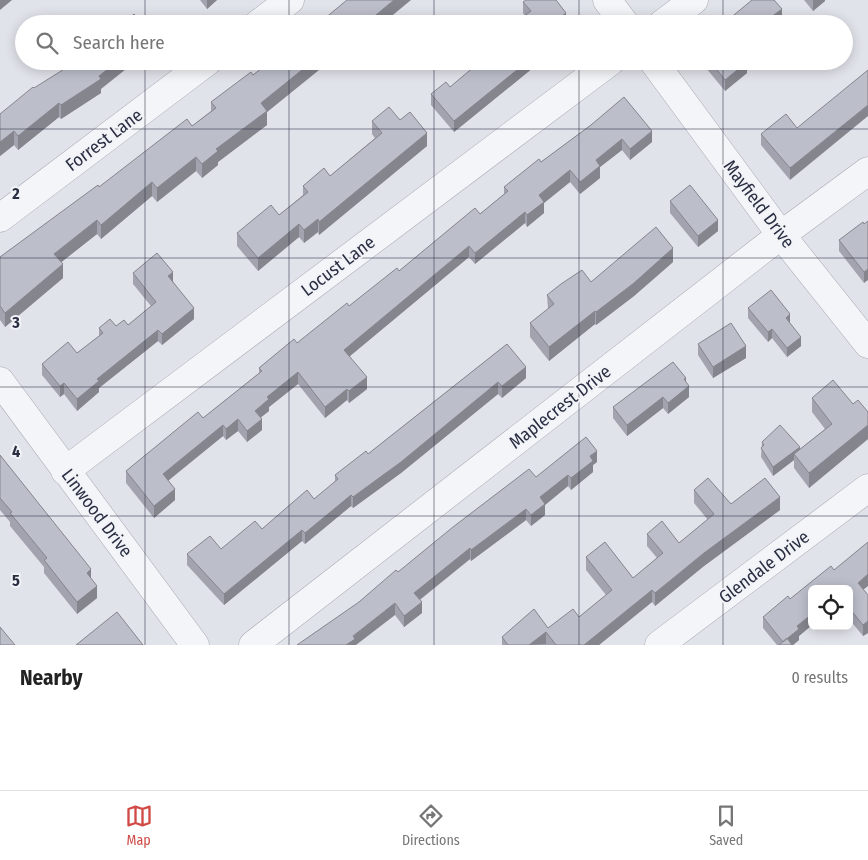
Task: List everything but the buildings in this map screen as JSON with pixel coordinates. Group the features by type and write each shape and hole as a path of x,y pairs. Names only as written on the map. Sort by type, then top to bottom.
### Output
{"street":[{"path":"270,15 290,0"},
{"path":"607,0 618,15"},
{"path":"674,15 694,0"},
{"name":"Forrest Lane","path":"0,218 196,70"},
{"name":"Locust Lane","path":"66,471 599,70"},
{"name":"Mayfield Drive","path":"659,70 781,235 868,344"},
{"name":"Maplecrest Drive","path":"253,645 781,235 868,172"},
{"name":"Linwood Drive","path":"0,381 195,645"},
{"name":"Glendale Drive","path":"659,645 868,488"}]}
